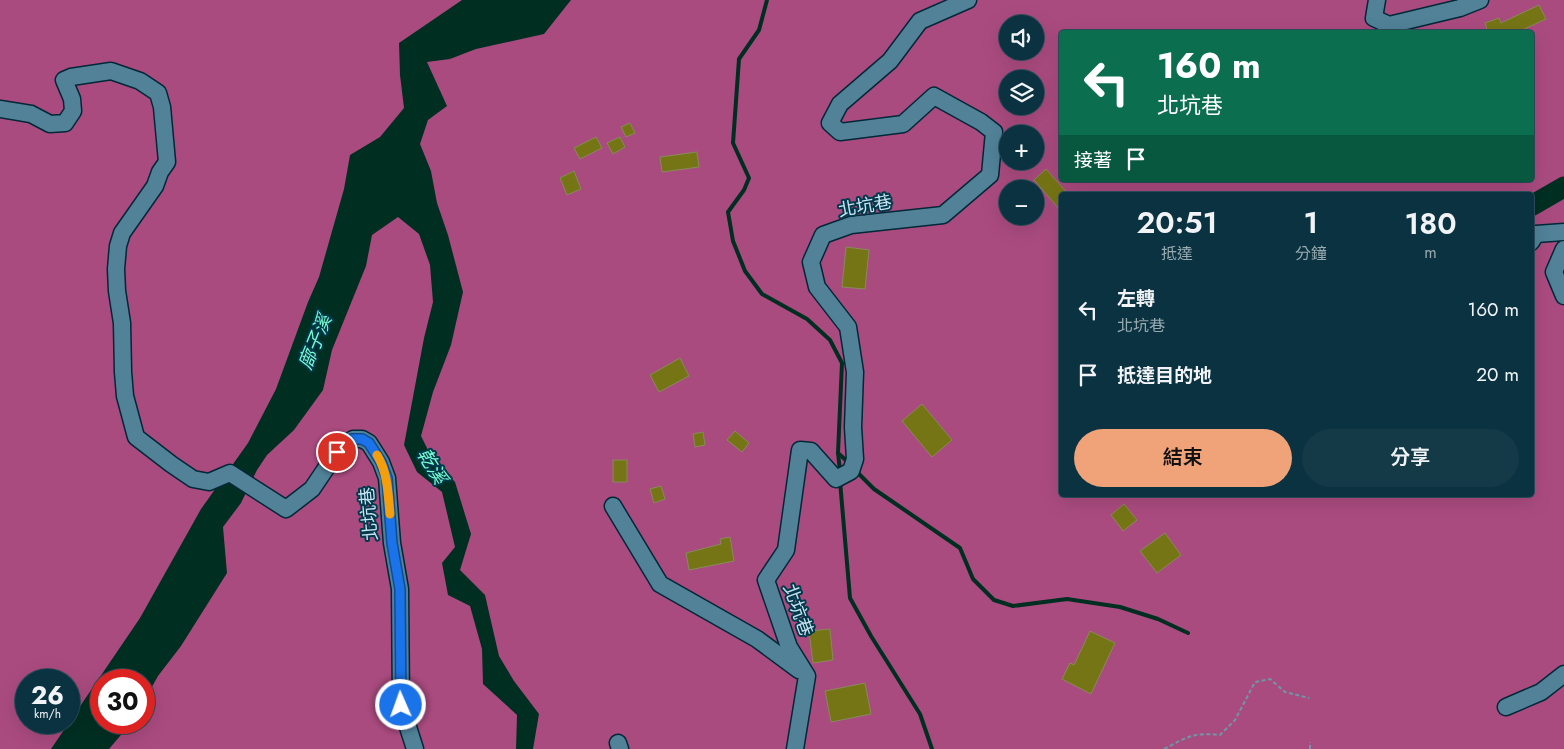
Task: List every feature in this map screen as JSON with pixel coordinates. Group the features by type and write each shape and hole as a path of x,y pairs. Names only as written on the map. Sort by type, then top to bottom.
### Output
{"street":[{"name":"北坑巷","path":"807,676 789,647 766,580 786,550 800,450 811,450 842,476 851,472 855,459 853,427 855,372 848,327 817,287 811,262 823,235 851,225 942,215 990,175 994,132 981,122 934,96 903,124 840,132 830,124 840,104 890,61 920,21 968,0"},
{"path":"1377,0 1374,18 1389,24 1460,8 1480,0"},
{"name":"北坑巷","path":"0,109 31,114 50,124 65,123 74,111 72,99 64,80 71,77 111,72 140,81 158,93 162,108 167,162 160,172 155,186 122,233 118,246 116,268 117,291 122,323 123,372 126,396 136,437 194,479 209,482 230,473 286,510 312,489 337,452 352,439 362,439 369,443 381,462 387,478 392,543 400,589 401,705 415,749"},
{"path":"1534,237 1536,234 1564,232"},
{"path":"1564,249 1554,272 1564,296"},
{"path":"614,506 660,584 757,639 807,676 795,749"},
{"path":"1506,707 1541,692 1564,674"}],"path":[{"path":"1164,749 1189,736 1204,733 1220,735 1236,720 1255,682 1270,679 1285,692 1309,698"},
{"path":"1310,742 1310,749"}],"shaded area":[{"path":"0,0 1564,0 1564,749 0,749"}],"water":[{"path":"462,0 571,0 544,34 476,49 450,59 427,62 447,106 428,120 420,144 431,171 437,203 448,235 463,292 451,345 433,392 421,436 432,458 455,482 471,534 460,570 485,595 499,656 514,681 539,714 533,749 516,749 517,715 483,684 482,649 470,606 448,595 442,563 455,547 442,492 417,472 404,445 424,338 433,302 430,265 419,234 398,217 372,235 366,266 332,350 323,390 294,430 267,455 257,470 241,503 223,527 227,573 181,646 155,681 155,669 105,669 140,618 201,509 248,443 276,389 319,277 344,189 350,155 380,137 404,108 399,43"},
{"path":"90,692 90,734 122,734 109,749 51,749 61,734 80,734 80,706"}],"building":[{"path":"1539,5 1546,19 1522,30 1487,30 1485,23 1499,18 1501,23"},
{"path":"630,123 635,133 626,137 621,127"},
{"path":"596,137 602,148 580,159 574,148"},
{"path":"620,137 625,147 613,154 607,143"},
{"path":"697,152 699,167 662,172 660,157"},
{"path":"1046,169 1066,192 1059,192 1059,209 1044,191 1044,180 1034,180"},
{"path":"574,171 581,189 567,195 560,178"},
{"path":"846,247 869,250 865,289 842,287"},
{"path":"680,358 689,376 659,392 650,375"},
{"path":"922,404 952,440 932,457 902,421"},
{"path":"735,431 749,443 742,452 727,440"},
{"path":"703,432 705,445 695,447 693,434"},
{"path":"613,460 627,460 627,482 613,482"},
{"path":"661,486 665,499 654,503 650,489"},
{"path":"1124,504 1137,520 1123,531 1111,515"},
{"path":"1165,533 1181,555 1157,573 1140,551"},
{"path":"730,537 734,561 689,570 686,553 721,544 720,539"},
{"path":"830,629 833,660 813,663 809,631"},
{"path":"1090,631 1115,643 1091,694 1062,679 1070,663 1074,665"},
{"path":"865,683 871,714 831,722 825,691"}],"waterway":[{"path":"767,0 759,30 739,59 733,143 749,178 744,190 728,212 733,241 745,271 762,294 807,319 830,340 842,363 838,453 840,471"},
{"path":"1534,204 1564,187"},
{"path":"838,453 849,463"},
{"path":"855,470 874,489 960,548 973,579 994,600 1013,606 1067,599 1120,607 1158,619 1188,633"},
{"path":"840,481 850,598 871,636 920,714 932,749"}],"slow traffic":[{"path":"377,455 387,478 390,514"}],"route":[{"path":"337,452 352,439 362,439 369,443 381,462 387,478 392,543 400,589 401,705"}],"water label":[{"name":"廍子溪","path":"315,342"},
{"name":"乾溪","path":"432,466"}]}
